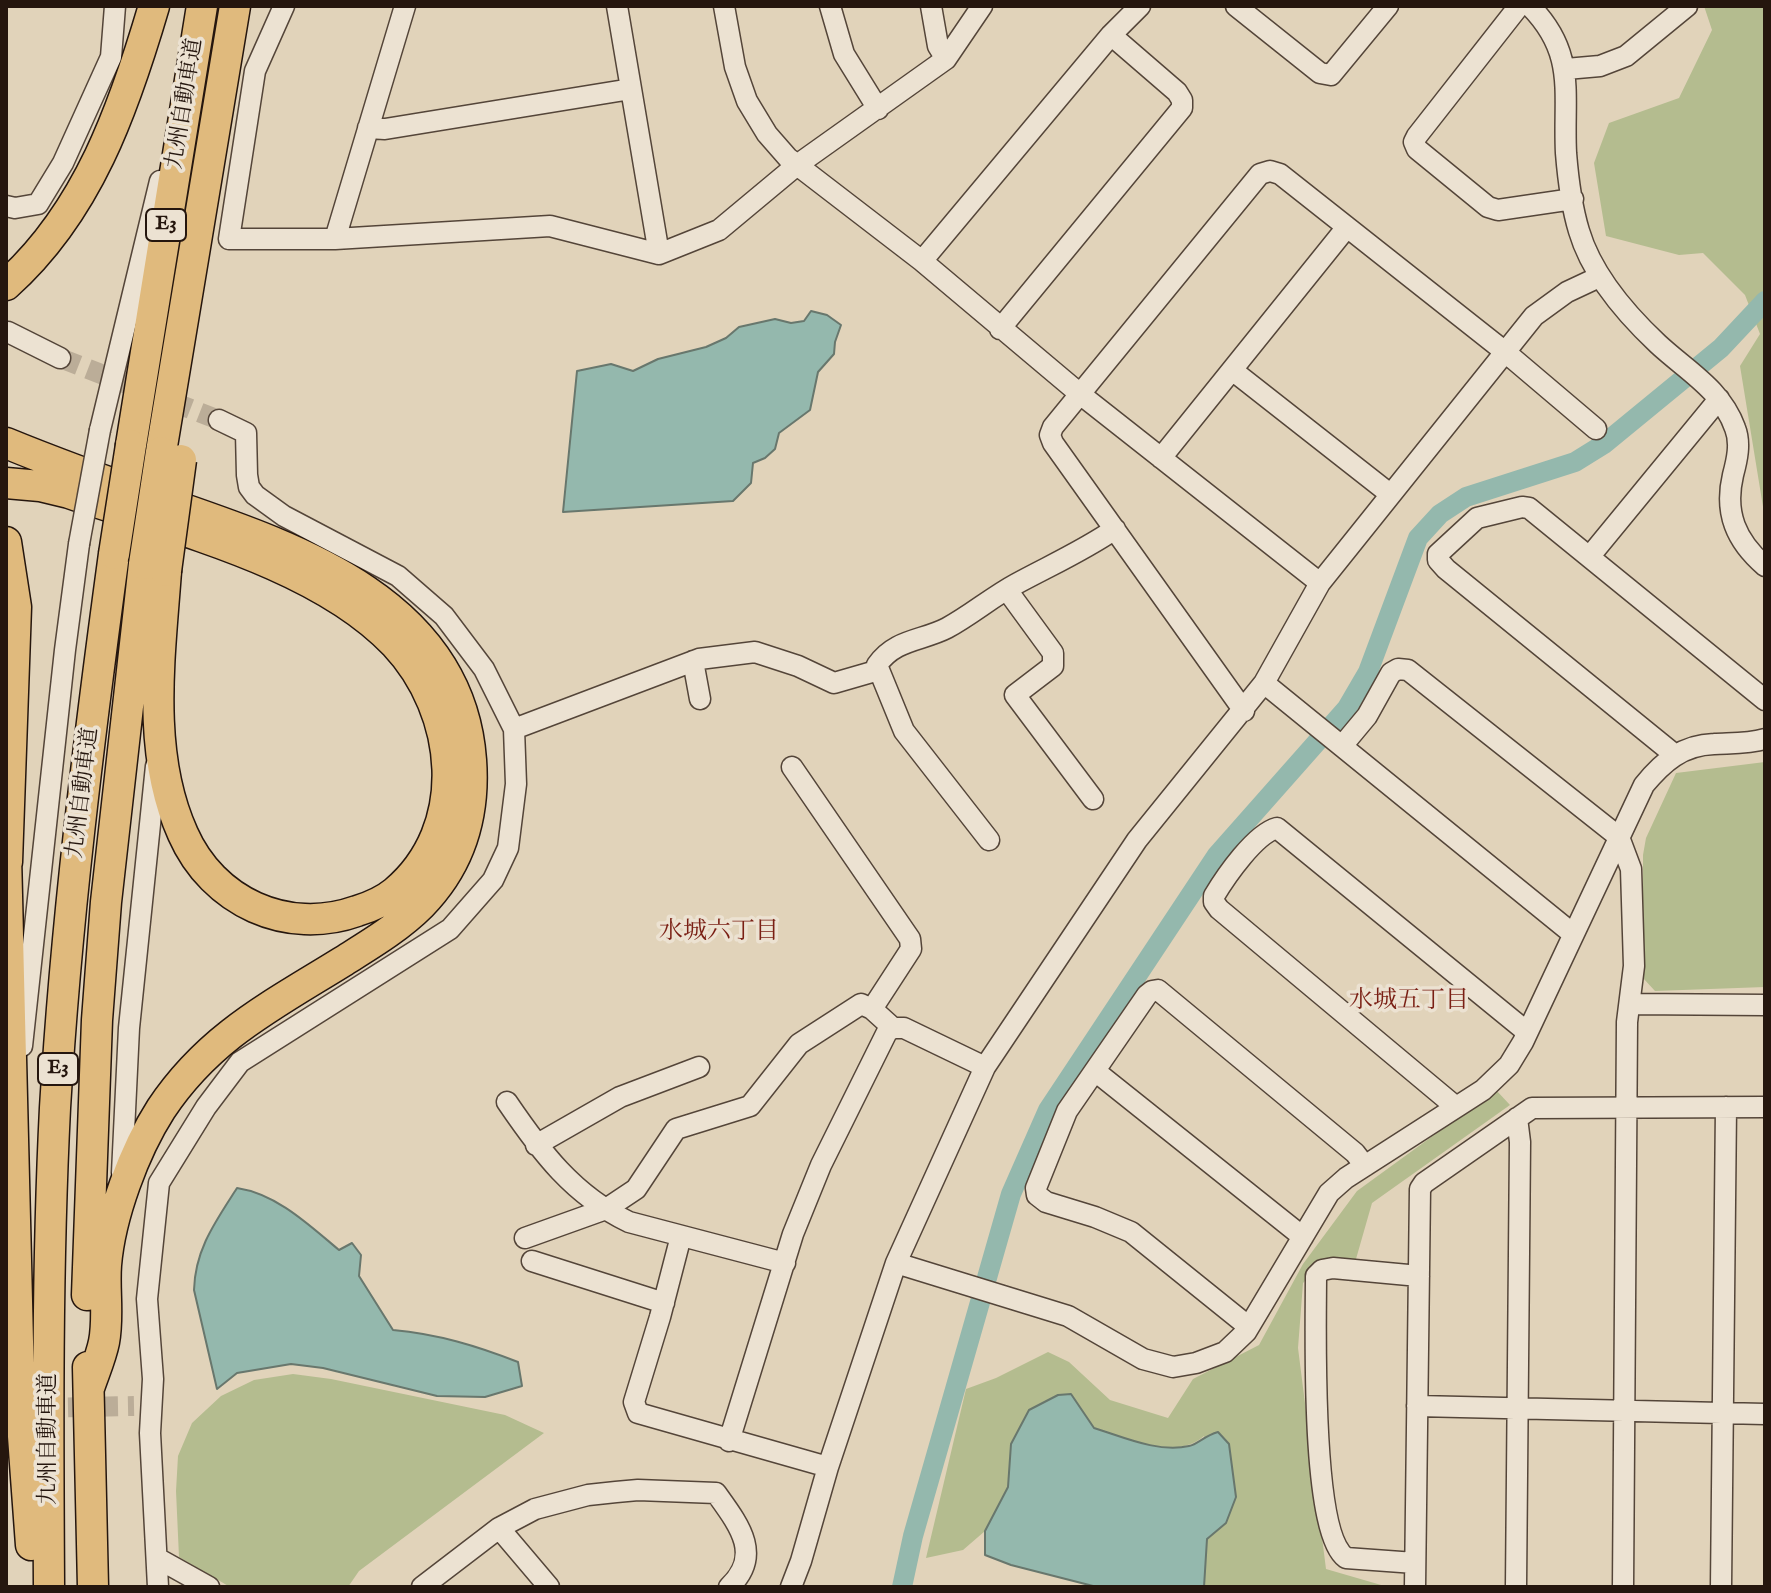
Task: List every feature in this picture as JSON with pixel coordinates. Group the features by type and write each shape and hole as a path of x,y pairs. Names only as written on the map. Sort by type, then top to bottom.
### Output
{"highway":[{"path":"6,285 62,221 97,163 130,82 154,6"},
{"name":"九州自動車道","path":"93,1587 86,1264 97,1020 118,782 155,568 235,6"},
{"name":"九州自動車道","path":"49,1587 49,1338 55,1108 77,855 114,554 200,13"},
{"path":"6,443 285,546 370,593 411,628 445,672 466,725 471,754 473,781 465,835 439,883 421,905 396,926 265,1009 201,1058 158,1114 120,1201 106,1263 104,1340 89,1388"},
{"path":"6,483 69,493 243,552 313,584 370,621 395,644 416,670 430,696 441,725 449,777 439,831 428,854 413,875 393,894 371,907 344,916 316,920 289,919 265,913 225,891 206,873 193,854 173,809 167,785 161,731 155,568"},
{"path":"6,543 16,607 7,862 12,1122 19,1382 34,1587"},
{"path":"6,855 7,862"}],"street":[{"path":"6,206 15,208 38,204 63,163 111,57 115,6"},
{"path":"284,6 255,71 229,239 335,239 550,226 659,254 719,230 797,165 946,59 982,6"},
{"path":"335,239 405,6"},
{"path":"617,6 659,254"},
{"path":"724,6 729,43 747,101 767,134 797,165 922,261 1080,394 1320,583"},
{"path":"830,6 844,54 878,109"},
{"path":"931,6 938,46 946,59"},
{"path":"922,261 1111,35 1140,6"},
{"path":"1236,6 1320,73 1331,75 1388,6"},
{"path":"1519,6 1414,142 1417,149 1488,207 1498,210 1573,199"},
{"path":"1530,6 1547,23 1566,69 1566,155 1579,231 1599,277 1658,343 1705,381 1737,430 1738,455 1729,504 1734,528 1750,553 1765,566"},
{"path":"1566,69 1600,66 1626,56 1687,6"},
{"path":"12,1122 79,544 100,430 200,13"},
{"path":"1000,329 1182,108 1177,92 1111,35"},
{"path":"368,128 385,129 631,89"},
{"path":"1244,711 1050,435 1053,427 1260,174 1270,171 1280,174 1504,351 1596,429"},
{"path":"1161,458 1347,227"},
{"path":"791,1587 896,1263 985,1067 1137,840 1264,683 1320,583 1534,316 1567,292 1599,277"},
{"path":"8,332 60,358"},
{"path":"1232,370 1390,494"},
{"path":"1590,556 1719,399"},
{"path":"158,1587 142,1406 153,1379 147,1299 159,1183 206,1107 240,1062 450,929 493,880 508,848 517,761 514,729 484,669 444,616 398,576 284,516 262,501 249,487 246,433 219,420"},
{"path":"1675,755 1438,560 1438,554 1477,518 1529,508 1765,700"},
{"path":"989,840 904,731 877,665 885,653 902,643 937,633 1115,529"},
{"path":"1007,590 1053,653 1053,666 1015,695 1093,799"},
{"path":"514,729 693,661 755,652 798,666 834,683 879,670"},
{"path":"693,661 700,699"},
{"path":"1342,746 1367,716 1391,673 1398,669 1408,670 1619,837 1631,869 1634,966 1627,1022 1623,1587"},
{"path":"1264,683 1573,934"},
{"path":"120,1201 129,1028 161,731"},
{"path":"896,1263 1068,1316 1143,1359 1173,1367 1196,1363 1225,1352 1249,1327 1329,1193 1346,1178 1483,1090 1509,1065 1644,785 1663,762 1686,748 1765,739"},
{"path":"792,767 910,939 911,949 872,1009"},
{"path":"1456,1107 1219,909 1214,896 1252,845 1265,833 1277,828 1527,1032"},
{"path":"1249,1327 1131,1232 1046,1202 1037,1195 1036,1188 1058,1129 1147,995 1158,990 1355,1153 1365,1166"},
{"path":"525,1238 606,1209 636,1189 676,1129 750,1106 799,1044 861,1004 872,1009 893,1028"},
{"path":"1631,1004 1765,1005"},
{"path":"729,1441 793,1234 821,1165 887,1032 893,1028 904,1028 985,1067"},
{"path":"536,1145 620,1097 699,1067"},
{"path":"1095,1071 1303,1237"},
{"path":"507,1102 536,1145 577,1189 606,1209 629,1222 785,1263"},
{"path":"1415,1587 1420,1189 1424,1183 1517,1118 1539,1107 1765,1107"},
{"path":"1721,1587 1726,1107"},
{"path":"1516,1587 1520,1142 1517,1118"},
{"path":"681,1236 634,1402 635,1410 729,1441 828,1467"},
{"path":"532,1261 664,1303"},
{"path":"1415,1563 1346,1558 1338,1553 1326,1512 1315,1397 1316,1276 1322,1270 1333,1268 1419,1276"},
{"path":"1417,1406 1765,1414"},
{"path":"422,1587 499,1528 535,1509 588,1495 638,1490 716,1493 731,1513 748,1548 747,1563 739,1578 729,1587"},
{"path":"499,1528 549,1587"},
{"path":"157,1558 209,1587"}],"green space":[{"path":"1704,6 1765,6 1765,519 1740,366 1760,334 1745,295 1703,253 1679,255 1606,236 1594,163 1609,123 1679,98 1712,30"},
{"path":"1765,762 1765,987 1655,991 1643,978 1643,855 1646,838 1676,773"},
{"path":"1496,1090 1510,1105 1372,1203 1356,1259 1325,1261 1303,1283 1298,1348 1326,1569 1388,1587 1204,1587 1207,1539 1226,1523 1204,1436 1192,1444 1179,1447 1165,1448 1135,1442 1093,1428 1071,1394 1011,1444 1008,1487 985,1531 963,1550 926,1558 966,1389 1048,1352 1069,1362 1110,1400 1168,1418 1193,1379 1259,1345 1303,1264 1357,1191"},
{"path":"293,1374 505,1415 544,1433 359,1571 348,1587 230,1587 179,1557 178,1456 192,1423 221,1396 254,1380"}],"water":[{"path":"811,311 827,315 841,325 834,354 818,372 810,410 779,433 775,449 753,463 751,483 733,501 563,512 577,371 611,364 633,371 658,359 706,347 726,338 739,327 775,319 791,323 804,321"},
{"path":"237,1188 252,1191 279,1204 339,1250 352,1243 361,1255 359,1276 393,1330 426,1334 518,1362 522,1386 485,1397 437,1396 323,1368 291,1364 237,1373 217,1389 194,1290 195,1275 208,1236"},
{"path":"1071,1394 1094,1428 1153,1446 1177,1448 1192,1445 1218,1432 1229,1444 1236,1497 1226,1523 1207,1539 1204,1587 1097,1587 1011,1565 985,1555 985,1531 1008,1487 1011,1444 1029,1410 1058,1395"}],"waterway":[{"path":"902,1587 913,1536 1011,1194 1048,1110 1217,855 1347,708 1368,672 1418,538 1440,514 1466,497 1575,462 1604,444 1721,348 1765,301"}],"tunnel":[{"path":"60,358 219,420"},
{"path":"38,1408 134,1406"}],"district":[{"name":"水城六丁目","path":"719,933"},
{"name":"水城五丁目","path":"1409,1002"}]}
